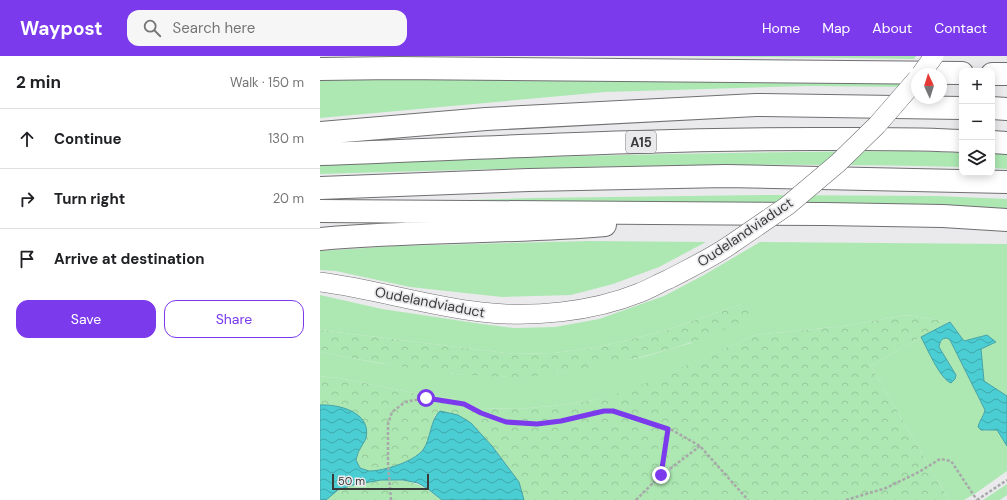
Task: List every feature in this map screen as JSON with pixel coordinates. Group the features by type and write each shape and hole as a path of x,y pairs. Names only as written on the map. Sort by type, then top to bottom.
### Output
{"highway":[{"path":"320,69 395,68 959,73"},
{"path":"995,74 1007,74"},
{"name":"A15","path":"320,133 486,119 756,105 959,108"},
{"path":"995,108 1007,109"},
{"name":"A15","path":"320,154 672,141 768,139 926,139 959,141"},
{"path":"995,142 1007,143"},
{"path":"320,188 529,180 726,176 1007,182"},
{"path":"320,211 824,214 936,216 1007,220"},
{"path":"320,239 399,234 561,229 734,214"}],"main road":[{"path":"925,68 934,56"},
{"name":"Oudelandviaduct","path":"320,282 350,286 436,305 506,315 545,314 573,310 640,293 706,260 787,206 838,163 877,125 911,86"}],"path":[{"path":"392,500 389,488 388,424 392,412 405,402 426,398 464,404 481,413 506,422 537,424 561,421 604,411 613,411 668,429 700,446 748,500"},
{"path":"661,475 668,429"},
{"path":"636,500 661,475 700,446"},
{"path":"846,500 886,488 919,472 940,459 951,462 977,500 1007,480"}],"green space":[{"path":"672,56 916,56 914,59"},
{"path":"396,78 687,82 911,82 911,87 807,86 605,92 320,118 320,80"},
{"path":"913,151 959,153 959,167 882,165 721,165 320,174 320,164 765,152"},
{"path":"995,154 1007,154 1007,169 995,168"},
{"path":"770,195 937,196 1007,199 1007,212 394,202 535,198"},
{"path":"589,241 706,242 659,267 613,284 571,295 502,297 410,287 336,271 320,270 320,251 396,246"},
{"path":"760,242 1007,244 1007,396 984,381 981,349 996,342 987,335 964,341 950,322 907,315 844,326 755,335 635,389 595,400 552,406 517,409 478,408 457,399 429,396 339,378 320,376 320,352 378,363 456,374 515,377 554,374 643,357 691,343 744,303 664,331 595,348 553,353 514,354 320,330 320,295 382,309 482,324 514,328 555,327 599,319 664,296 704,275"},
{"path":"744,303 752,306 758,313 696,341 653,354 569,372 524,377 466,375 392,365 320,352 320,330 514,354 553,353 595,348 664,331"},
{"path":"907,315 950,322 871,366 949,500 524,500 519,482 492,446 471,423 458,415 435,415 428,442 423,450 412,458 398,465 390,468 369,471 360,468 356,460 366,438 330,405 320,405 320,376 339,378 429,396 457,399 478,408 517,409 595,400 635,388 755,335 844,326"},
{"path":"921,337 940,372 948,382 956,375 939,347 940,342 943,339 947,338 950,340 985,410 984,416 979,423 985,431 993,429 997,430 1007,446 1007,471 964,500 949,500 871,366"},
{"path":"381,480 400,480 420,485 442,500 326,500 338,491 345,488"},
{"path":"1007,484 1007,495 1000,500 983,500"}],"water":[{"path":"950,322 964,341 987,335 996,342 981,349 984,381 1007,396 1007,446 997,430 981,430 978,427 985,410 950,340 947,338 943,339 940,342 939,347 956,375 955,379 951,383 938,370 921,337"},
{"path":"320,405 336,406 352,411 364,422 366,438 356,460 360,468 369,471 375,471 398,465 412,458 423,450 428,441 434,419 440,411 458,415 471,423 492,446 519,482 524,500 442,500 418,483 403,480 381,480 353,485 338,490 326,500 320,500"}],"route":[{"path":"426,398 464,404 481,413 506,422 537,424 561,421 604,411 613,411 632,416 668,429 661,475"}]}
